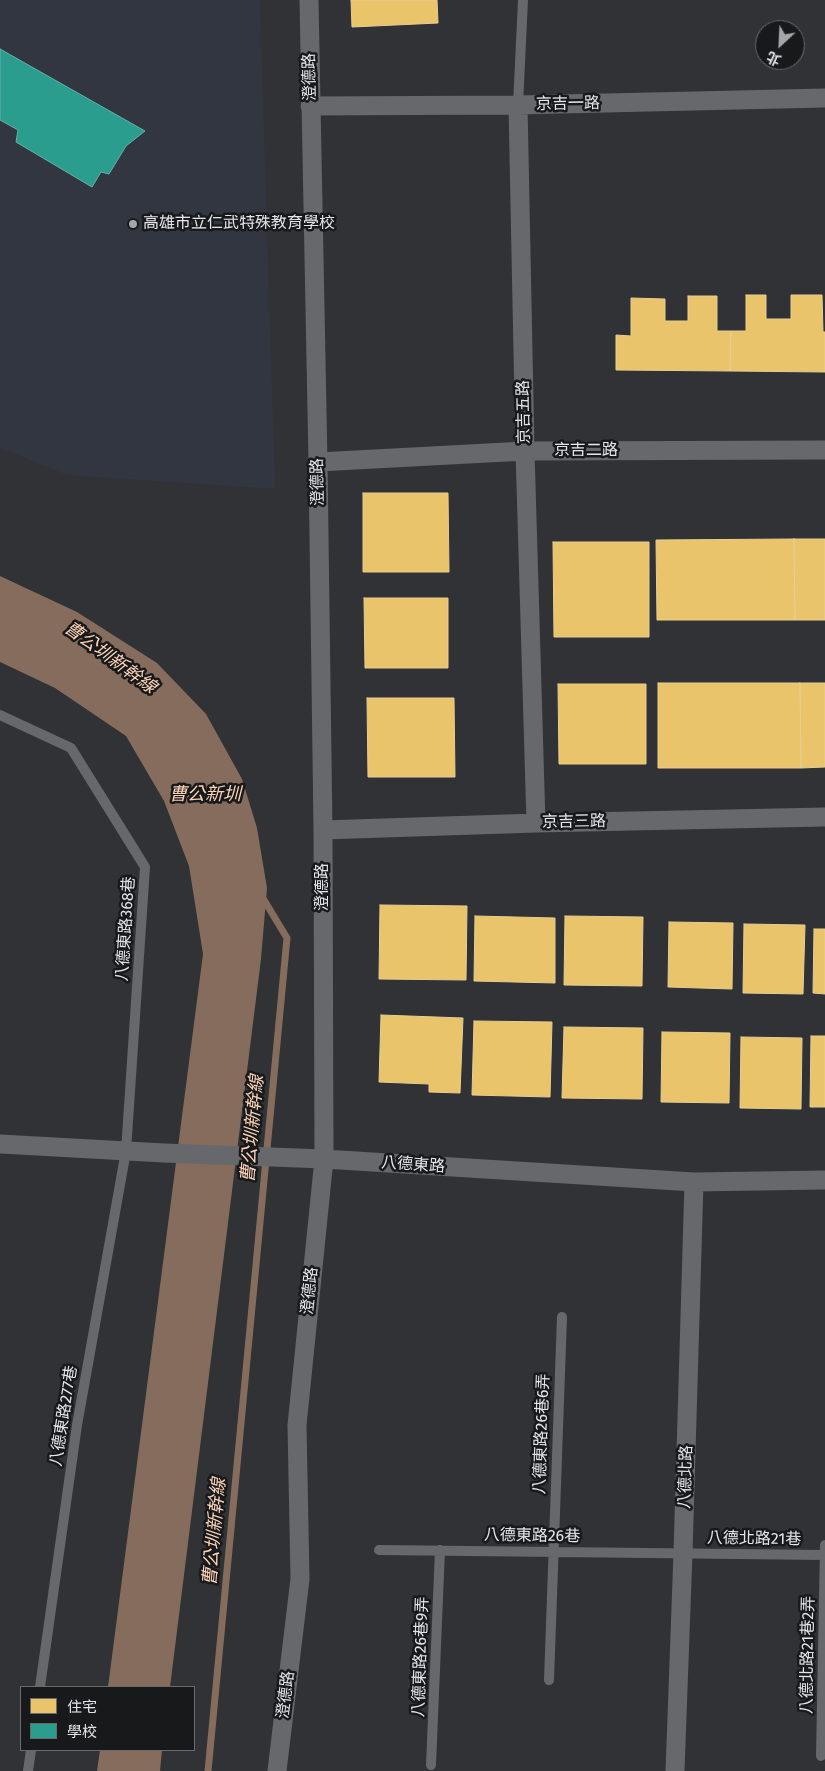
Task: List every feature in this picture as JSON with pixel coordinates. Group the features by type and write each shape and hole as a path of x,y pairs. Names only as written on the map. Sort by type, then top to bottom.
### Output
{"street":[{"name":"澄德路","path":"277,1771 300,1580 297,1425 324,1159 323,830 309,0"},
{"name":"京吉一路","path":"310,106 518,106 825,98"},
{"name":"京吉五路","path":"518,106 525,452 536,823"},
{"name":"京吉二路","path":"318,462 525,452 825,450"},
{"name":"京吉三路","path":"323,830 825,817"},
{"name":"八德東路","path":"0,1144 324,1159 694,1182 825,1180"},
{"name":"八德北路","path":"674,1771 684,1553 694,1182"}],"lane":[{"name":"京吉五路","path":"518,106 523,0"},
{"name":"八德東路368巷","path":"0,715 71,748 145,867 126,1151"},
{"name":"八德東路277巷","path":"40,1686 76,1425 126,1151"},
{"name":"八德東路26巷6弄","path":"549,1680 562,1317"},
{"name":"八德北路21巷2弄","path":"821,1756 825,1545"},
{"name":"八德東路26巷","path":"380,1550 684,1553"},
{"name":"八德東路26巷9弄","path":"431,1765 440,1550"},
{"name":"八德北路21巷","path":"684,1553 825,1555"},
{"path":"28,1771 31,1751"}],"shaded area":[{"name":"高雄市立仁武特殊教育學校","path":"0,0 260,0 275,489 67,475 0,448"}],"water":[{"name":"曹公新圳","path":"0,576 77,612 157,663 206,714 242,779 257,828 267,888 261,959 170,1686 108,1686 203,954 189,866 164,801 126,736 55,688 0,662"},
{"path":"100,1751 162,1751 160,1771 97,1771"}],"building: 住宅":[{"path":"351,0 437,0 438,23 352,27"},
{"path":"746,295 766,295 766,319 791,319 791,295 822,295 823,332 825,332 825,372 730,371 731,331 746,331"},
{"path":"688,296 717,296 717,331 731,331 730,371 616,370 616,335 631,336 631,298 665,299 665,321 688,321"},
{"path":"363,493 448,493 449,572 363,572"},
{"path":"794,539 825,539 825,620 795,620"},
{"path":"794,539 795,620 657,620 656,540"},
{"path":"553,542 649,542 649,637 554,637"},
{"path":"364,598 448,598 448,668 365,668"},
{"path":"658,683 800,683 801,768 658,768"},
{"path":"800,683 825,683 825,767 801,768"},
{"path":"558,684 646,684 646,764 559,764"},
{"path":"367,698 454,698 455,777 368,777"},
{"path":"380,905 467,906 466,980 379,979"},
{"path":"475,916 555,918 555,983 474,981"},
{"path":"565,916 643,917 642,986 564,985"},
{"path":"669,922 733,923 732,989 668,987"},
{"path":"744,924 805,925 803,994 743,993"},
{"path":"814,929 825,929 825,994 813,993"},
{"path":"381,1015 463,1018 460,1093 429,1092 429,1084 379,1082"},
{"path":"474,1021 552,1022 550,1097 472,1095"},
{"path":"564,1027 643,1028 642,1099 562,1098"},
{"path":"662,1032 730,1033 729,1103 661,1102"},
{"path":"811,1036 825,1036 825,1107 810,1107"},
{"path":"741,1037 802,1038 801,1109 740,1108"}],"building: 學校":[{"path":"0,49 145,131 126,146 109,174 101,172 92,187 16,142 18,130 0,120"}],"waterway":[{"name":"曹公圳新幹線","path":"208,1771 287,938 261,895"}],"place":[{"name":"高雄市立仁武特殊教育學校","path":"133,224"}]}
